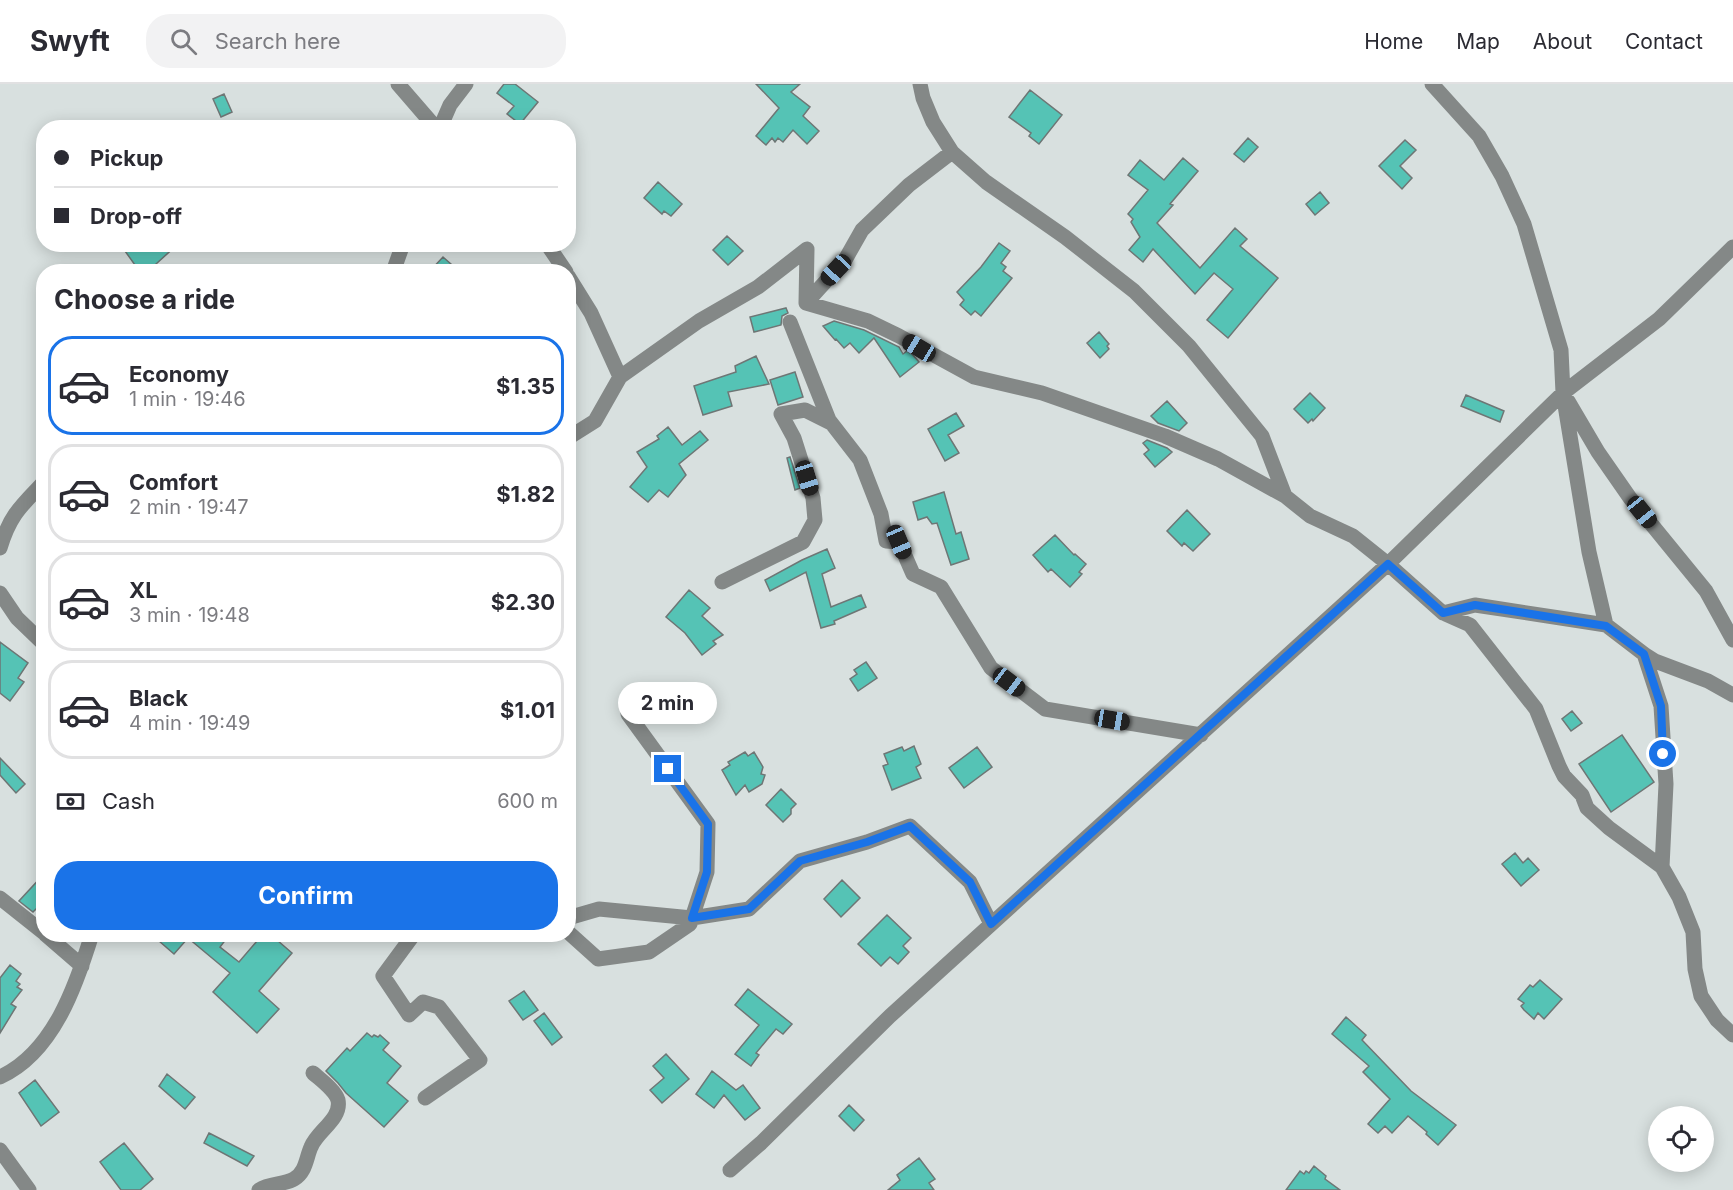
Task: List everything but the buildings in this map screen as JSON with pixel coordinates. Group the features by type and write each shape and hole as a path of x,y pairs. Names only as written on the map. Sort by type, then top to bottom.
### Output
{"street":[{"path":"398,84 431,120"},
{"path":"442,120 466,84"},
{"path":"920,84 933,123 952,152 986,182 1065,237 1134,291 1189,346 1262,436 1285,496"},
{"path":"1432,84 1479,136 1502,176 1524,224 1561,350 1563,393 1589,552 1606,626"},
{"path":"806,303 841,267 862,230 909,185 952,152"},
{"path":"730,1170 761,1143 890,1016 1388,564 1563,393 1659,319 1733,247"},
{"path":"576,433 595,421 620,377 699,321 758,287 807,249 806,303"},
{"path":"576,289 591,313 620,377"},
{"path":"806,303 868,321 974,377 1042,393 1165,436 1218,459 1285,496 1310,516 1353,536 1443,613 1470,625 1536,709 1564,776 1582,795 1587,807 1609,828 1662,867 1679,897 1693,932 1695,969 1701,996 1717,1020 1733,1035"},
{"path":"790,322 831,423 860,460 881,514 886,541 899,542 913,574 941,587 991,668 1045,709 1201,735"},
{"path":"1563,393 1598,452 1630,498 1706,591 1733,640"},
{"path":"722,582 803,542 815,519 813,498 795,438 781,414 805,410 831,423"},
{"path":"0,548 7,525 17,510 36,490"},
{"path":"0,593 17,618 36,636"},
{"path":"1443,613 1475,605 1606,626 1655,661 1707,681 1733,695"},
{"path":"1644,654 1661,706 1666,784 1662,867"},
{"path":"576,939 598,959 649,952 690,924 707,872 708,824 628,714"},
{"path":"576,916 599,909 692,918 749,909 800,861 867,842 910,826 970,882 991,924"},
{"path":"0,898 36,927"},
{"path":"54,942 82,966"},
{"path":"0,1077 14,1070 37,1049 60,1015 82,966 90,942"},
{"path":"408,942 383,976 409,1015 423,1002 439,1007 480,1060 425,1098"},
{"path":"260,1190 266,1186 289,1181 299,1175 311,1146 336,1115 338,1107 336,1095 313,1073"},
{"path":"0,1150 29,1190"}],"route":[{"path":"668,769 708,824 707,872 692,918 749,909 800,861 867,842 910,826 970,882 991,924 1388,564 1443,613 1475,605 1606,626 1644,654 1661,706 1663,754"}]}
